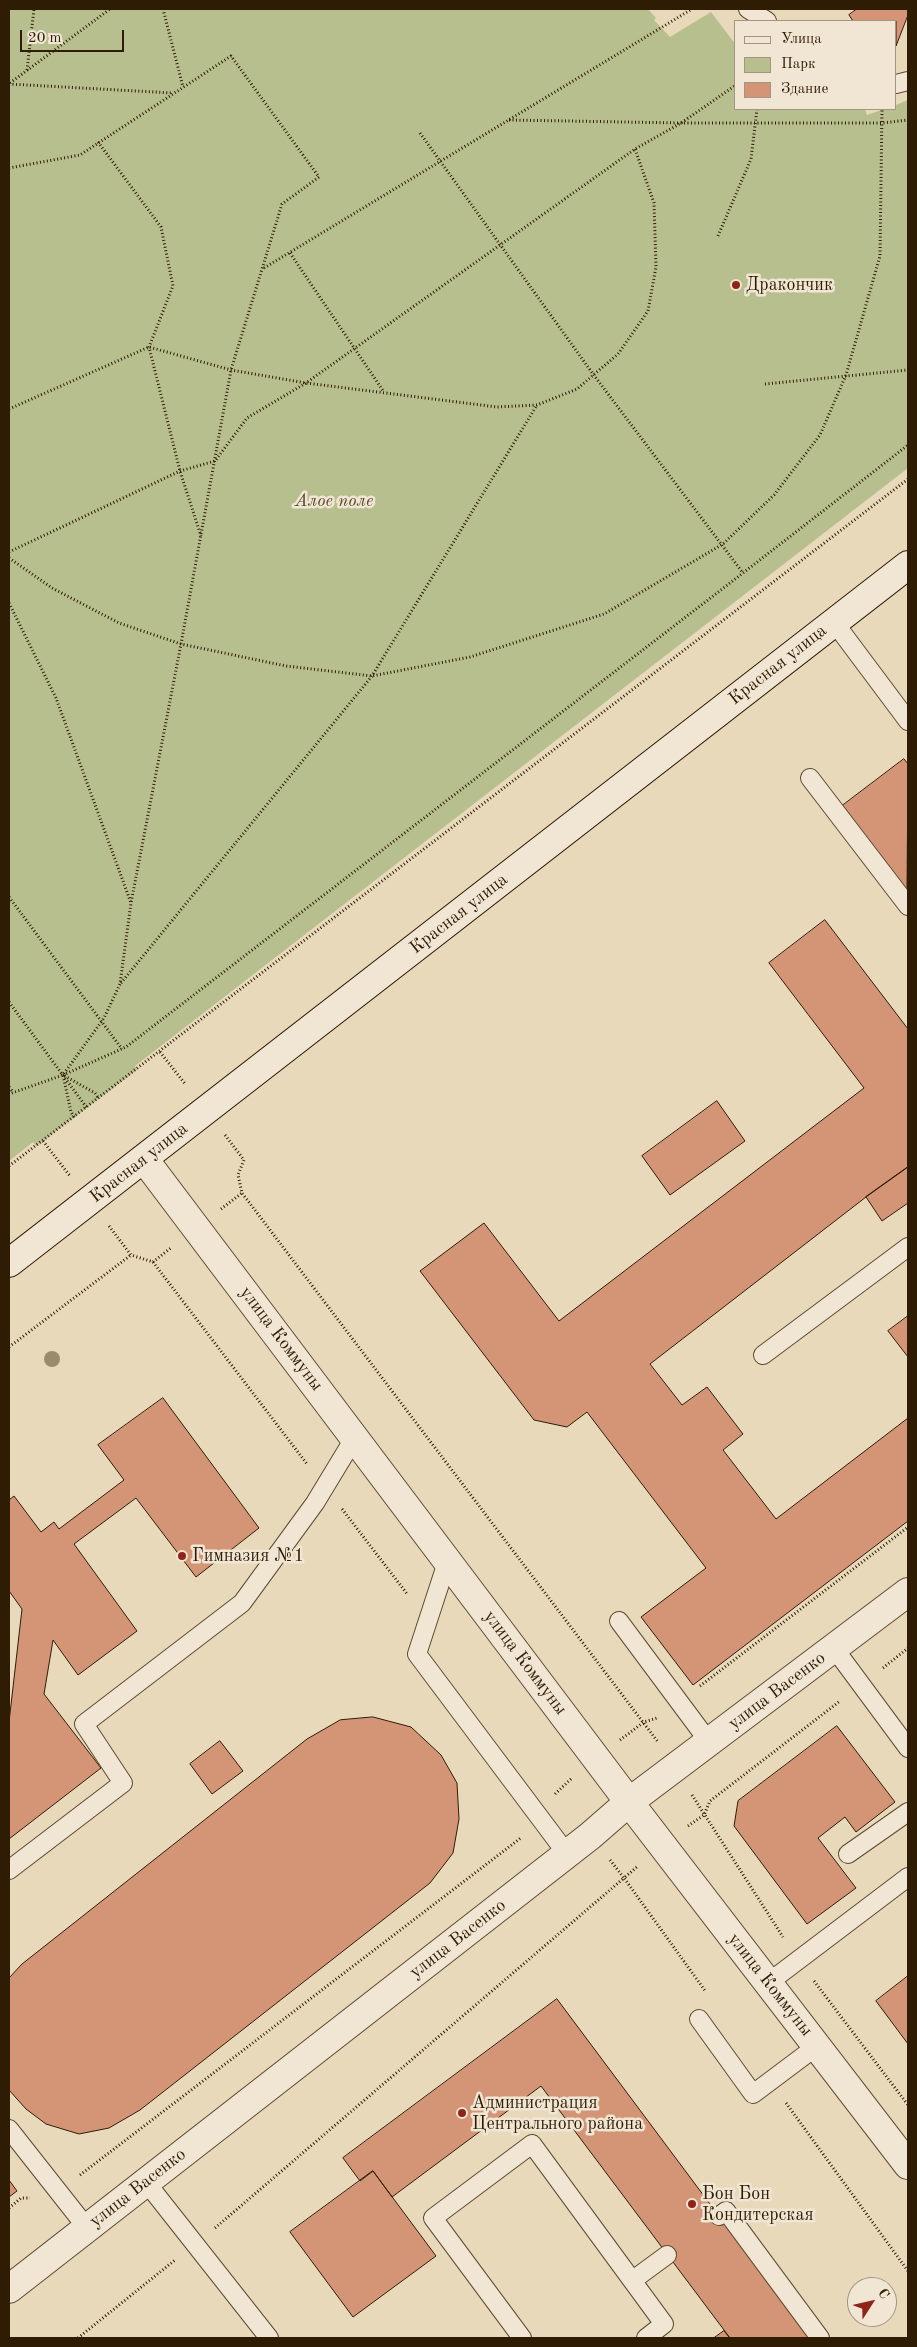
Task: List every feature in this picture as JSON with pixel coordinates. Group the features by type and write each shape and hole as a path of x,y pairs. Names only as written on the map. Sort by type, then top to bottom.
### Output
{"street":[{"name":"Красная улица","path":"9,1263 908,565"},
{"name":"улица Коммуны","path":"144,1159 629,1802 908,2165"},
{"name":"улица Васенко","path":"9,2289 566,1854 629,1802 908,1592"}],"lane":[{"path":"748,9 765,20"},
{"path":"834,622 908,721"},
{"path":"810,778 908,906"},
{"path":"763,1355 908,1247"},
{"path":"9,1870 123,1783 84,1724 242,1603 315,1503 355,1437"},
{"path":"448,1560 418,1654 566,1854"},
{"path":"619,1621 709,1742"},
{"path":"834,1648 908,1748"},
{"path":"848,1854 908,1812"},
{"path":"768,1983 908,1877"},
{"path":"699,2019 753,2094 817,2046"},
{"path":"9,2129 86,2228"},
{"path":"522,2338 432,2218 532,2144 664,2324 646,2338"},
{"path":"146,2182 268,2338"},
{"path":"719,2216 726,2211 820,2338"},
{"path":"632,2280 667,2254"}],"path":[{"path":"27,71 34,9"},
{"path":"9,84 110,9"},
{"path":"163,9 182,87"},
{"path":"264,268 692,9"},
{"path":"9,168 80,155 230,56 319,177 282,204 264,268 231,370 131,903 120,984"},
{"path":"9,84 174,92"},
{"path":"9,552 180,471 215,461 247,418 306,382 635,149 681,123 734,86"},
{"path":"718,236 752,159 754,123 757,110"},
{"path":"9,558 52,588 119,623 181,644 286,666 372,676 470,657 604,614 723,544 774,495 820,435 846,375 880,256 882,110"},
{"path":"508,120 681,123 882,123 908,120"},
{"path":"420,133 593,374 743,573"},
{"path":"98,142 161,227 173,286 149,347 180,471 201,536"},
{"path":"9,410 149,347 231,370 306,382 497,406 537,405 577,389 618,354 648,311 656,267 654,203 635,149"},
{"path":"290,252 356,347 384,392"},
{"path":"765,384 908,370"},
{"path":"74,1117 71,1112 63,1075 102,1022 120,984 372,676 537,405"},
{"path":"9,1087 11,1093 63,1075 122,1049 908,445"},
{"path":"9,1166 908,479"},
{"path":"9,603 56,698 131,903"},
{"path":"9,897 122,1049"},
{"path":"9,1002 86,1108"},
{"path":"160,1052 244,1160 238,1175 242,1193 644,1722 676,1768 798,1961 908,2106"},
{"path":"63,1075 95,1093 99,1099"},
{"path":"9,1347 131,1255"},
{"path":"9,2208 21,2198 47,2200 58,2192 542,1821 556,1790 596,1758 644,1722 660,1717 908,1526"},
{"path":"78,2338 194,2245 662,1845 704,1815 710,1802 908,1648"},
{"path":"624,1878 709,1995"},
{"path":"771,2081 908,2272"}],"green space":[{"name":"Алое поле","path":"9,9 648,9 656,18 654,20 670,37 711,12 734,42 734,110 865,110 867,115 881,110 897,110 897,105 908,100 908,468 135,1066 137,1070 36,1146 33,1142 9,1161"}],"building":[{"path":"857,9 908,9 908,15 897,43 897,20 852,20 849,15"},
{"path":"904,759 908,764 907,890 842,806"},
{"path":"825,920 908,1029 908,1167 866,1197 650,1364 682,1405 707,1387 743,1434 723,1450 776,1519 908,1418 908,1521 693,1685 641,1617 706,1568 587,1412 567,1427 534,1420 420,1271 484,1223 559,1321 864,1088 769,963"},
{"path":"717,1101 745,1141 670,1195 642,1156"},
{"path":"908,1167 908,1203 882,1221 866,1197"},
{"path":"908,1316 908,1357 888,1331"},
{"path":"163,1398 259,1528 196,1577 136,1498 74,1544 137,1631 78,1675 53,1640 44,1694 101,1768 9,1839 9,1722 22,1609 9,1591 9,1500 14,1496 41,1532 54,1522 59,1529 124,1480 98,1445"},
{"path":"373,1717 411,1727 441,1755 457,1783 459,1819 453,1853 430,1883 140,2110 109,2128 79,2134 46,2124 26,2109 9,2090 9,1978 22,1964 307,1739 340,1720"},
{"path":"837,1726 895,1802 856,1832 845,1817 818,1838 856,1888 807,1924 734,1826 738,1801"},
{"path":"220,1741 243,1771 212,1794 190,1764"},
{"path":"908,1976 908,2044 876,2001"},
{"path":"557,1999 810,2338 730,2338 541,2086 392,2197 373,2171 360,2181 343,2158"},
{"path":"373,2171 436,2256 353,2317 290,2232"},
{"path":"9,2180 17,2191 9,2197"},
{"path":"724,2331 730,2338 714,2338"}],"place":[{"name":"Дракончик","path":"736,285"},
{"name":"Гимназия №1","path":"182,1556"},
{"name":"Администрация Центрального района","path":"462,2113"},
{"name":"Бон Бон Кондитерская","path":"692,2204"}]}
